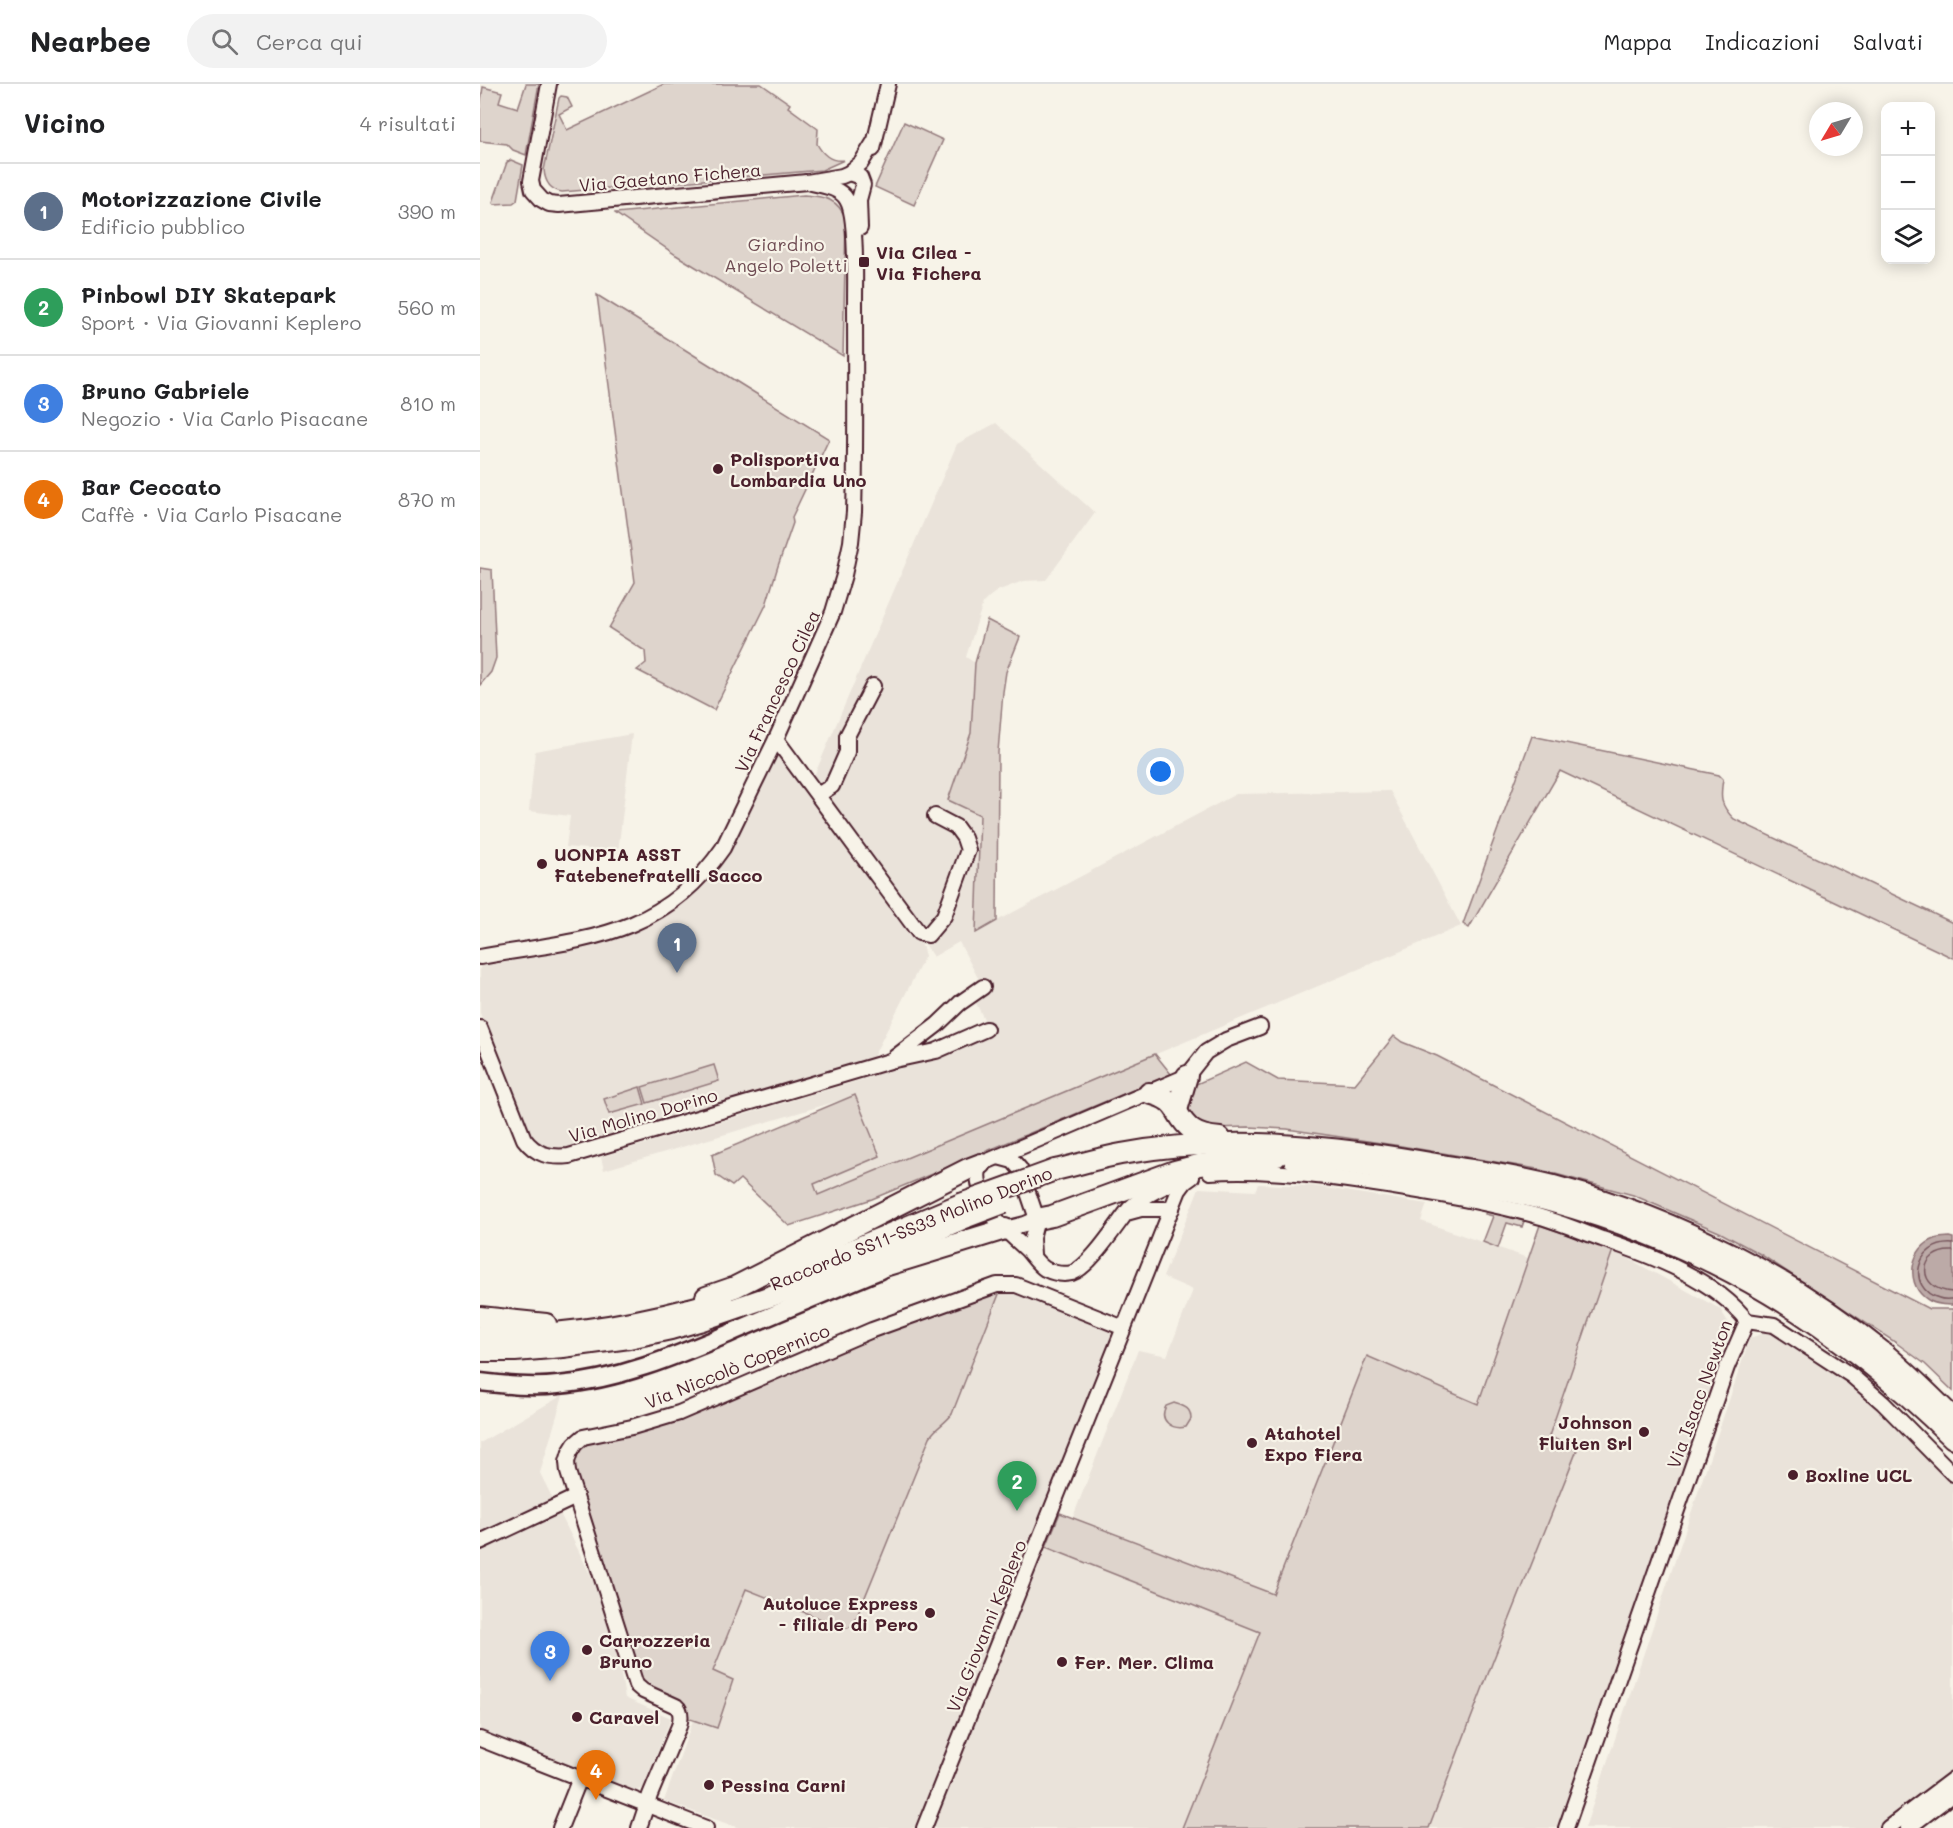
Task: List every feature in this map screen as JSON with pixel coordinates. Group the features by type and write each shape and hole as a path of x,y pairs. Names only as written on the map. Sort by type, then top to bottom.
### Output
{"highway":[{"path":"1177,1110 1187,1076"},
{"path":"1149,1093 1167,1099 1190,1129 1200,1135 1243,1143"},
{"name":"Raccordo SS11-SS33 Molino Dorino","path":"663,1323 686,1311 765,1286 1121,1154 1243,1143 1314,1146 1375,1153 1537,1182 1607,1202 1670,1226 1764,1272 1807,1299 1885,1355 1953,1418"},
{"name":"Raccordo SS11-SS33 Molino Dorino","path":"1057,1176 1174,1160 1223,1156 1276,1156 1373,1167 1517,1194 1585,1211 1684,1248 1748,1281 1810,1318 1871,1363 1953,1438"},
{"path":"1037,1219 1175,1171 1199,1165 1276,1156"},
{"path":"480,1363 620,1347 645,1341 678,1307 735,1287 926,1190 990,1161"},
{"name":"Raccordo SS11-SS33 Molino Dorino","path":"629,1323 699,1321 832,1275 964,1211"},
{"path":"699,1321 746,1313 830,1283 1005,1229"},
{"path":"480,1317 550,1325 604,1321 629,1323"},
{"path":"480,1336 566,1332 629,1323"},
{"path":"480,1351 563,1347 620,1339 663,1323"}],"main road":[{"path":"480,1382 522,1386 559,1385 588,1382 628,1372 708,1342 897,1263"}],"street":[{"name":"Via Gaetano Fichera","path":"549,84 531,181 538,197 549,204 559,205 807,182 850,176"},
{"name":"Via Francesco Cilea","path":"480,957 611,932 648,918 674,901 700,878 723,848 776,739 833,612 851,542 855,478 855,267 851,213 838,183 867,167 888,84"},
{"name":"Via Francesco Cilea","path":"850,176 863,185 860,193 860,234 855,267"},
{"name":"Via Gaetano Fichera","path":"807,182 823,185 843,195"},
{"path":"843,195 855,197 860,193"},
{"path":"818,795 832,786 847,752 847,736 873,686"},
{"path":"776,739 919,933 928,935 944,916 968,850 964,838 956,827 935,816"},
{"path":"890,1061 938,1025 960,1003 983,987"},
{"path":"938,1025 949,1045"},
{"path":"1172,1207 1143,1203 1125,1215 1087,1263 1077,1270 1062,1274 1041,1266 992,1214 979,1185 978,1172 990,1161 1187,1076 1206,1052 1226,1040 1260,1027"},
{"name":"Via Molino Dorino","path":"480,1028 524,1139 538,1153 553,1157 569,1156 890,1061"},
{"path":"890,1061 936,1051 986,1029"},
{"path":"1021,1172 1024,1156 1035,1142"},
{"path":"990,1161 1012,1161 1021,1172 1037,1219 1032,1238 1033,1255"},
{"name":"Via Isaac Newton","path":"1143,1203 1176,1181 1203,1173 1226,1171 1305,1175 1463,1198 1536,1215 1648,1254 1719,1292 1747,1321 1727,1367 1566,1828"},
{"name":"Via Giovanni Keplero","path":"924,1828 1172,1207 1182,1185 1194,1175"},
{"path":"1143,1203 1156,1221 1161,1238"},
{"path":"1005,1229 1037,1219"},
{"name":"Via Niccolò Copernico","path":"647,1804 680,1726 680,1712 679,1708 672,1703 643,1691 636,1685 568,1472 567,1462 572,1448 583,1437 679,1413 872,1330 989,1286 1016,1285 1124,1328"},
{"path":"1747,1321 1773,1325 1852,1376 1883,1403 1953,1474"},
{"path":"480,1542 576,1497"},
{"path":"480,1739 706,1828"},
{"path":"560,1828 580,1778"},
{"path":"1888,1828 1953,1779"},
{"path":"1908,1828 1953,1794"},
{"path":"639,1828 647,1804"}],"shaded area":[{"path":"996,423 1095,513 1046,580 1023,581 997,591 983,603 966,657 975,663 971,733 948,800 980,815 976,932 1236,794 1390,791 1461,926 818,1196 813,1184 855,1096 604,1170 601,1157 871,1077 871,1073 893,1067 895,1070 953,1053 991,1033 974,999 986,993 959,942 933,957 919,934 925,956 870,1063 565,1153 533,1145 521,1124 480,1013 480,964 600,944 646,928 688,899 718,869 737,837 780,746 808,781 814,776 957,444"},
{"path":"632,734 618,852 566,847 570,816 529,811 535,751"},
{"path":"1258,1184 1313,1186 1427,1204 1421,1221 1528,1258 1478,1405 1367,1356 1273,1594 1073,1517 1138,1350 1167,1356 1193,1290 1163,1277 1199,1188 1255,1191"},
{"path":"1613,1250 1720,1309 1728,1322 1728,1335 1558,1828 1429,1828 1577,1450 1549,1436"},
{"path":"1003,1284 1124,1328 1052,1510 1060,1513 1046,1547 1260,1632 1182,1828 739,1828 664,1801 693,1720 717,1728 733,1680 713,1672 746,1589 841,1627 845,1628 854,1624 930,1437 952,1414"},
{"path":"1773,1330 1849,1382 1868,1398 1953,1485 1953,1769 1877,1828 1585,1828 1750,1338"},
{"path":"563,1395 540,1473 596,1586 615,1641 625,1698 671,1718 643,1788 636,1791 480,1732 480,1443"}],"green space":[{"path":"526,84 539,84 526,155 513,150 507,144 480,141 480,107 483,87 502,92 499,102 518,108"},
{"path":"664,84 761,84 790,104 788,107 818,129 817,144 825,154 832,159 844,160 822,170 562,192 549,185 544,170 561,96 567,97 572,107 559,114 567,130"},
{"path":"904,122 943,140 914,205 875,187"},
{"path":"511,160 523,165 517,200 513,203 494,204 507,162"},
{"name":"Giardino Angelo Poletti","path":"804,195 830,200 839,207 846,220 843,356 676,255 615,213"},
{"name":"Polisportiva Lombardia Uno","path":"597,295 829,439 792,517 793,523 766,605 714,710 637,670 646,663 645,651 609,628 635,582"},
{"path":"480,568 492,570 496,658 491,672 480,685"},
{"path":"987,620 1020,637 1006,672 998,752 997,921 976,933 980,815 948,800 971,733 975,663"},
{"path":"1532,736 1719,775 1723,779 1721,796 1724,805 1734,819 1953,923 1953,958 1560,771 1469,928 1463,924"},
{"path":"1394,1036 1929,1309 1953,1309 1953,1391 1925,1364 1895,1342 1760,1254 1719,1232 1633,1195 1537,1169 1401,1146 1287,1129 1210,1128 1192,1118 1188,1109 1187,1102 1194,1085 1246,1062 1278,1080 1355,1084"},
{"path":"1155,1054 1171,1074 872,1199 789,1226 740,1179 732,1186 716,1175 712,1155 855,1095 880,1156 814,1184 818,1195"},
{"path":"714,1065 719,1081 647,1103 642,1087"},
{"path":"640,1087 645,1104 609,1114 604,1099"},
{"path":"1486,1211 1524,1221 1522,1227 1507,1223 1498,1248 1483,1242 1493,1216 1485,1214"},
{"path":"1540,1225 1613,1250 1549,1436 1577,1450 1429,1828 1182,1828 1260,1632 1046,1547 1060,1513 1273,1594 1367,1356 1478,1404"},
{"path":"1003,1284 952,1414 930,1437 854,1624 848,1628 841,1627 746,1589 713,1671 733,1680 717,1728 681,1716 643,1691 568,1472 575,1444 618,1430"},
{"path":"1174,1403 1190,1412 1191,1419 1186,1427 1171,1426 1165,1420 1166,1406"}],"water":[{"path":"1938,1238 1953,1238 1953,1305 1944,1305 1930,1301 1918,1290 1914,1282 1913,1265 1920,1249 1927,1243"}],"place":[{"name":"Via Cilea - Via Fichera","path":"864,262"},
{"name":"Polisportiva Lombardia Uno","path":"718,469"},
{"name":"UONPIA ASST Fatebenefratelli Sacco","path":"542,864"},
{"name":"Motorizzazione Civile","path":"677,973"},
{"name":"Johnson Fluiten Srl","path":"1644,1432"},
{"name":"Atahotel Expo Fiera","path":"1252,1443"},
{"name":"Boxline UCL","path":"1793,1475"},
{"name":"Pinbowl DIY Skatepark","path":"1017,1511"},
{"name":"Autoluce Express - filiale di Pero","path":"930,1613"},
{"name":"Carrozzeria Bruno","path":"587,1650"},
{"name":"Fer. Mer. Clima","path":"1062,1662"},
{"name":"Bruno Gabriele","path":"550,1681"},
{"name":"Caravel","path":"577,1717"},
{"name":"Pessina Carni","path":"709,1785"},
{"name":"Bar Ceccato","path":"596,1800"}]}
